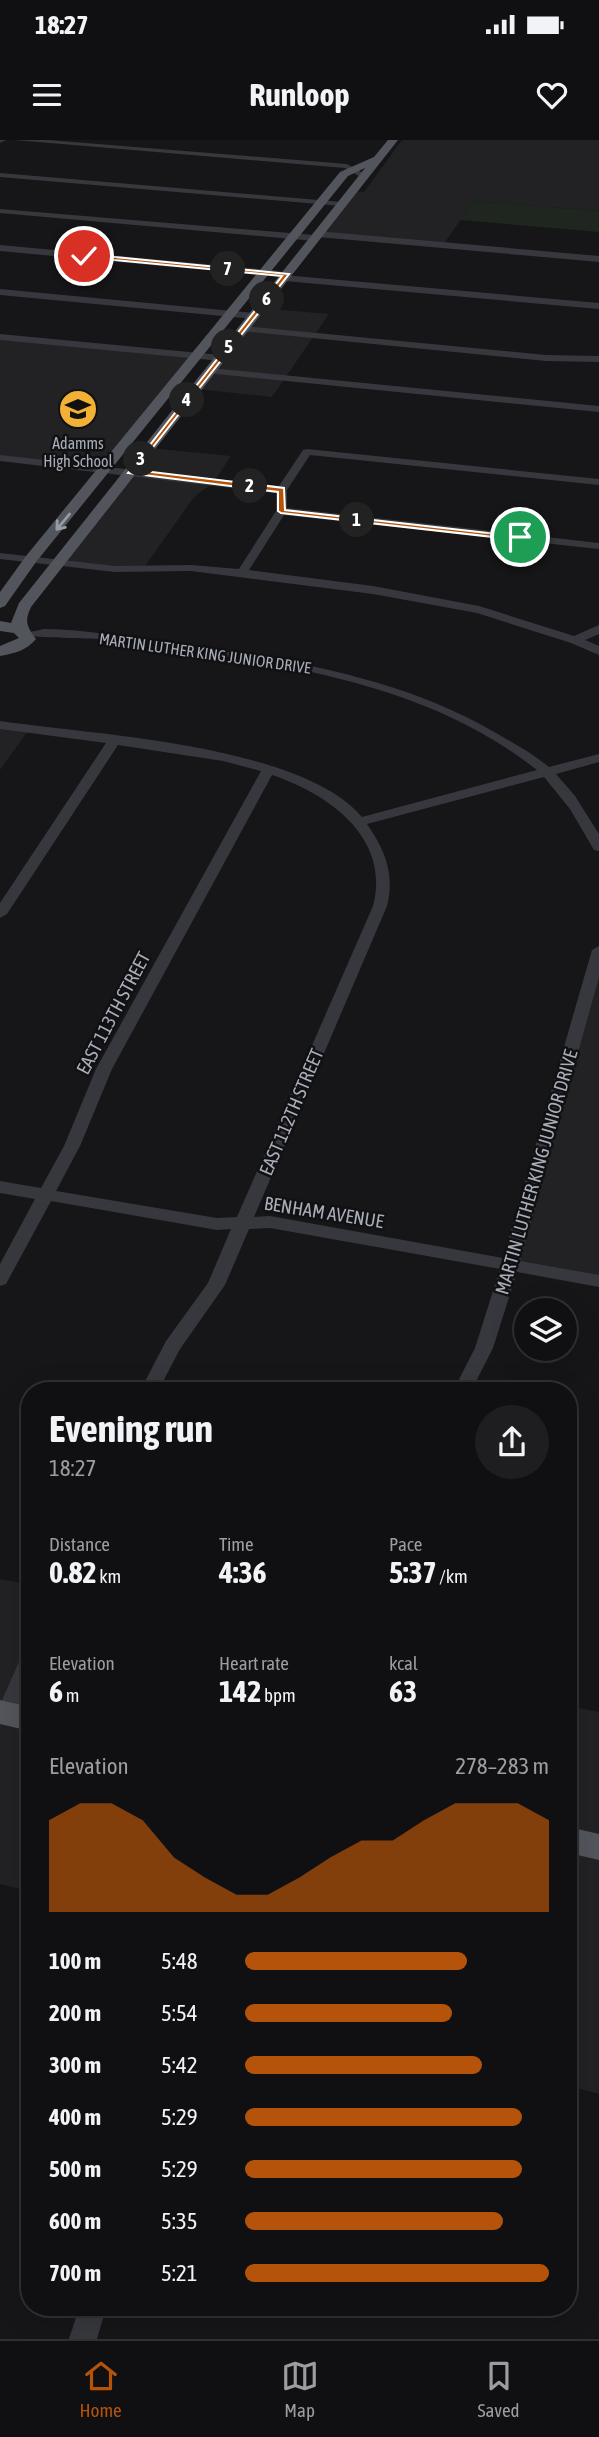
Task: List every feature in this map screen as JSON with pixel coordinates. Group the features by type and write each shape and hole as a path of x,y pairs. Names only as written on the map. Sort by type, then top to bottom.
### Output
{"main road":[{"path":"24,635 18,618 24,606 393,140"},
{"path":"0,603 31,559 348,169 378,159"},
{"path":"0,626 24,635"},
{"path":"0,652 16,648 24,635"},
{"path":"577,1842 599,1847"}],"street":[{"path":"19,140 306,163 348,169 365,176"},
{"path":"0,175 342,204"},
{"path":"0,211 599,259"},
{"path":"0,248 599,306"},
{"path":"0,292 254,316"},
{"path":"243,329 546,358 599,359"},
{"path":"0,337 221,358"},
{"path":"210,371 599,409"},
{"path":"242,573 281,511 282,490 307,452 599,482"},
{"path":"0,458 282,490"},
{"path":"281,511 599,546"},
{"path":"0,556 115,569 191,568 419,597 479,610 599,650"},
{"path":"575,640 599,629"},
{"name":"MARTIN LUTHER KING JUNIOR DRIVE","path":"24,635 82,636 271,660 389,687 427,701 475,724 547,771 585,821 599,848"},
{"path":"0,725 210,754 269,768 301,781 362,821 599,758"},
{"path":"0,914 114,741"},
{"name":"EAST 113TH STREET","path":"0,1280 72,1146 104,1069 269,768"},
{"name":"EAST 112TH STREET","path":"154,1382 173,1346 216,1285 380,906 385,888 382,860 362,821"},
{"name":"MARTIN LUTHER KING JUNIOR DRIVE","path":"467,1382 484,1348 510,1265 599,950"},
{"name":"BENHAM AVENUE","path":"0,1186 217,1224 270,1222 599,1281"},
{"path":"12,1715 21,1688"},
{"path":"83,2339 90,2316"}],"shaded area":[{"path":"402,140 599,140 599,211 474,201 443,245 317,234 353,191 364,192"},
{"path":"474,201 599,211 599,232 460,220"},
{"path":"260,308 329,314 272,397 196,389"},
{"name":"Adamms High School","path":"0,337 197,356 106,469 0,458"},
{"path":"149,448 231,456 214,482 194,497 143,569 60,563"},
{"path":"0,725 29,729 0,770"},
{"path":"599,950 599,1281 510,1265"},
{"path":"0,1579 21,1583 21,1681 7,1713 21,1717 21,1889 0,1884"},
{"path":"577,1708 599,1712 599,2094 577,2088"}],"place":[{"name":"Adamms High School","path":"78,409"}],"route":[{"path":"84,256 286,274 130,472 282,490 281,511 520,537"}]}
